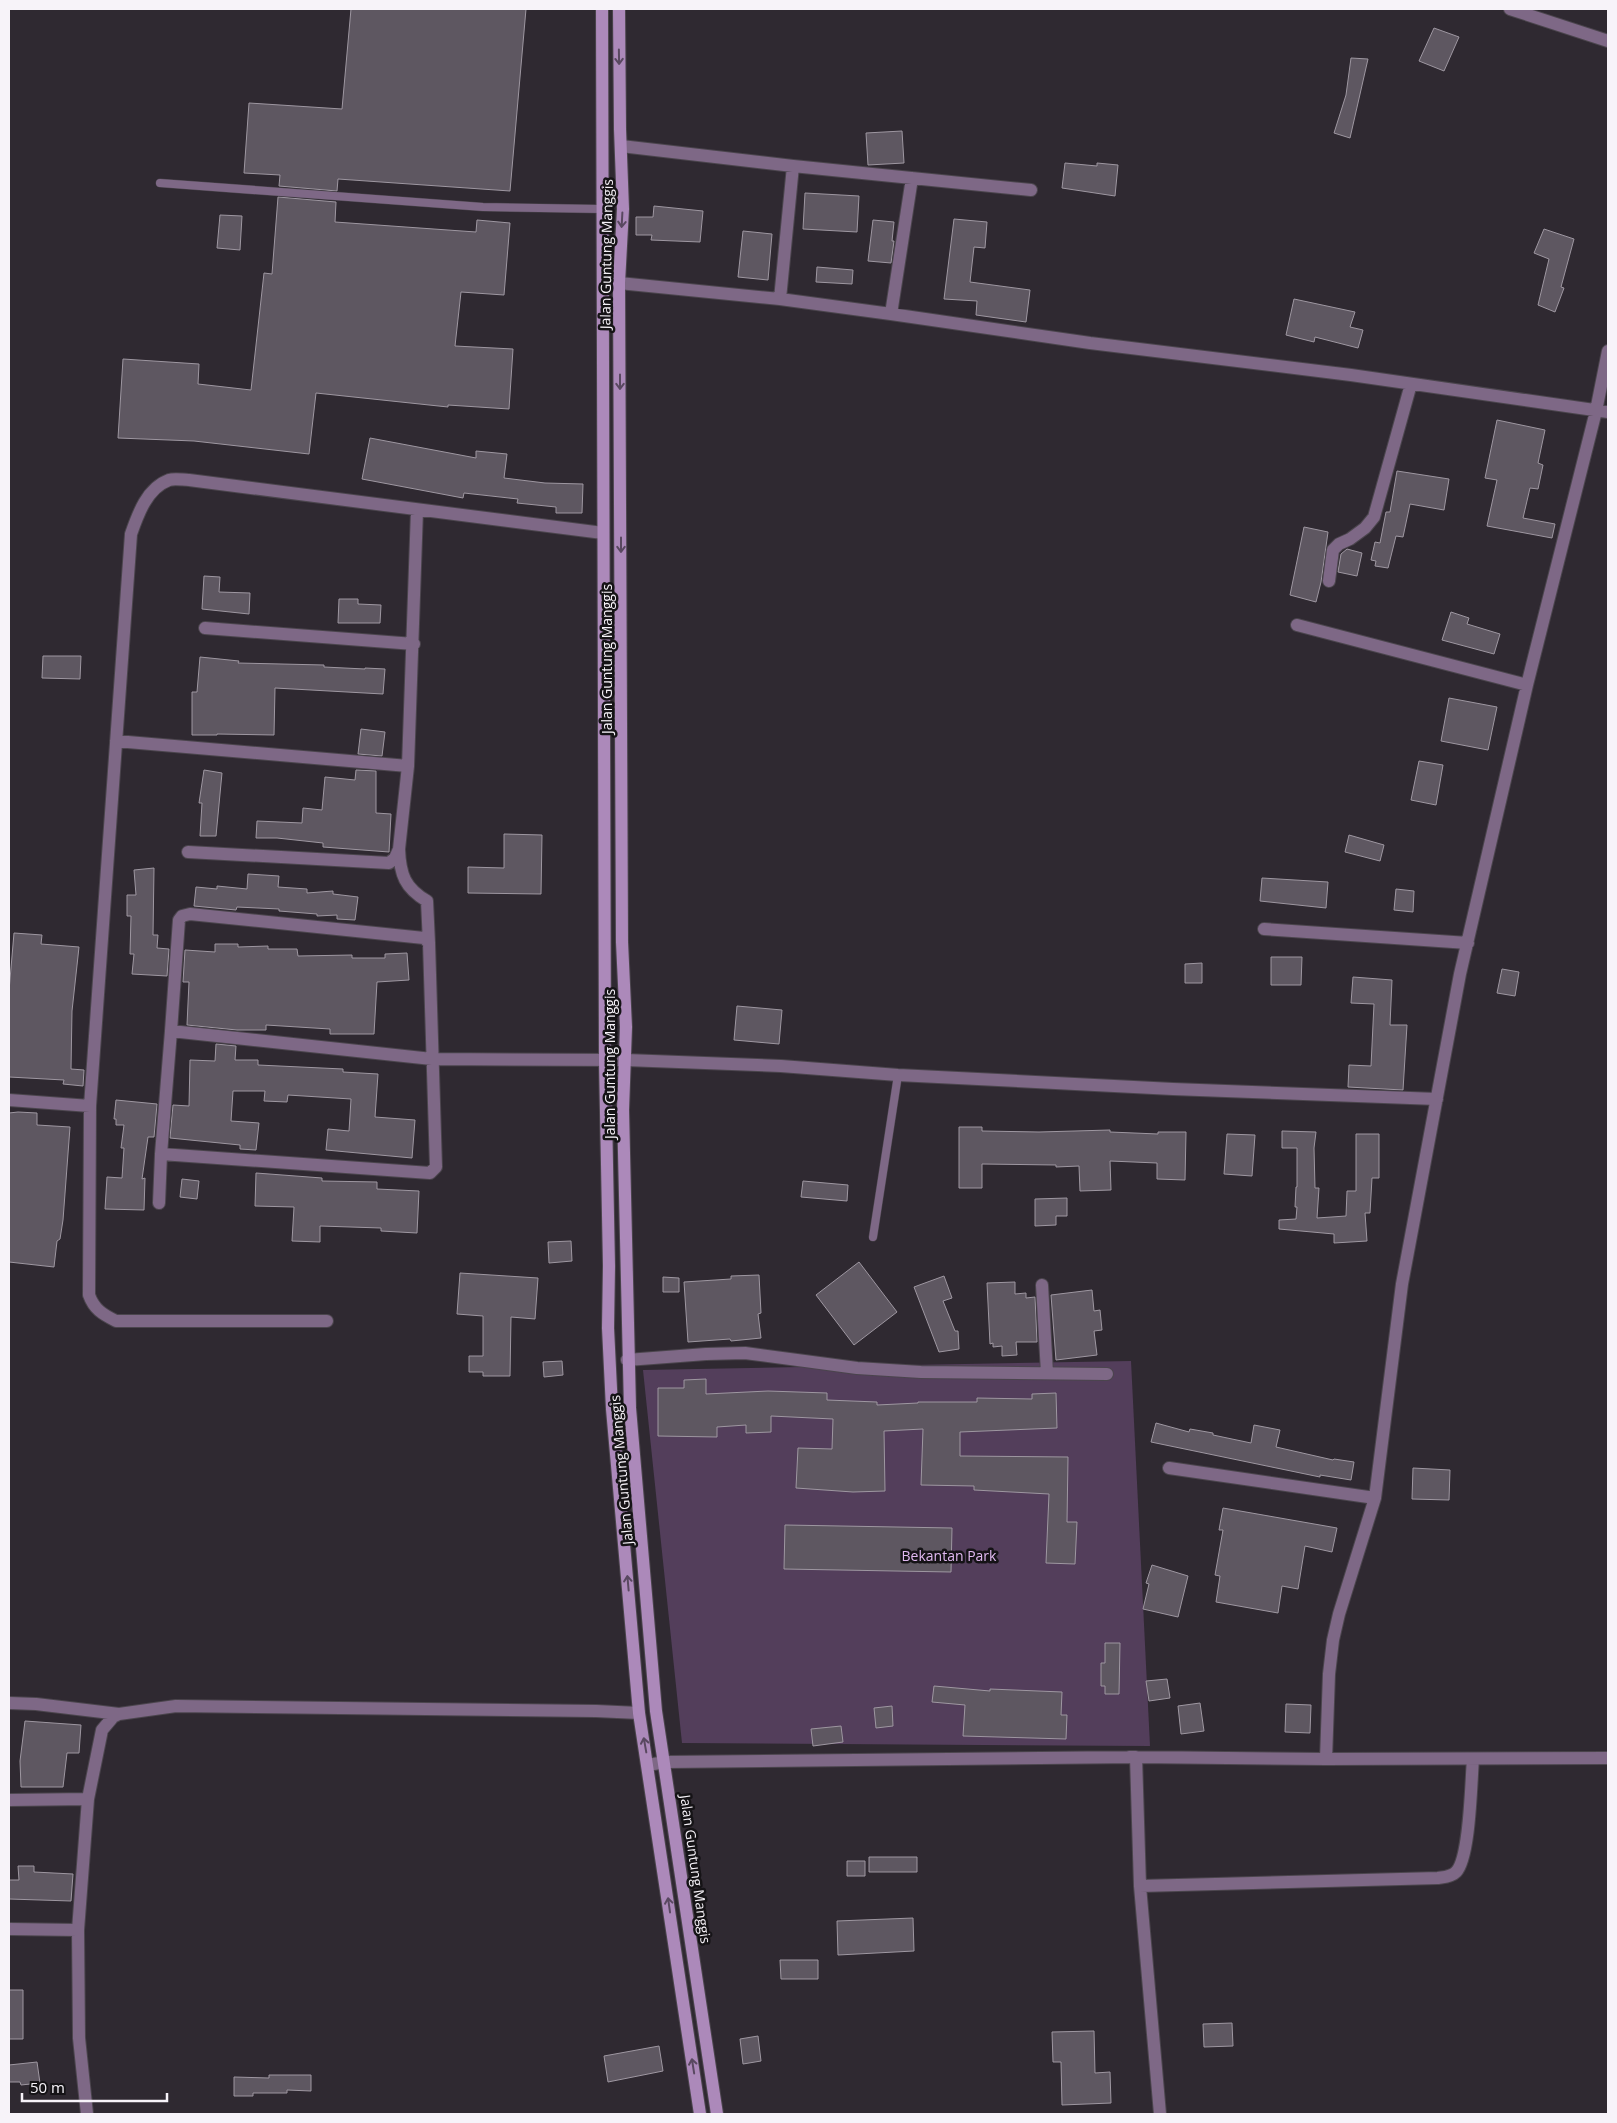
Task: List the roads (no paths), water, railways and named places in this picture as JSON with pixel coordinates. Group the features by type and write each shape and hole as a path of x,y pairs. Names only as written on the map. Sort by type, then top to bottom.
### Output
{"street":[{"name":"Jalan Guntung Manggis","path":"602,9 605,1062 609,1266 608,1328 616,1447 639,1713 700,2114"},
{"name":"Jalan Guntung Manggis","path":"619,9 623,209 619,283 622,932 626,1060 623,1110 628,1360 633,1445 656,1711 665,1758 717,2114"},
{"path":"1510,9 1608,42"},
{"path":"621,146 793,166 1031,190"},
{"path":"780,299 793,166"},
{"path":"891,314 912,178"},
{"path":"619,283 780,299 1090,343 1411,384 1602,412"},
{"path":"1326,1759 1329,1674 1333,1640 1374,1498 1402,1284 1468,943 1527,685 1602,412 1608,351"},
{"path":"1329,581 1334,550 1339,544 1350,539 1365,528 1374,517 1411,384"},
{"path":"603,426 621,426"},
{"path":"327,1321 116,1321 92,1306 88,1294 90,1106 131,534 140,509 154,490 170,480 189,480 603,533"},
{"path":"161,1154 431,1173 436,1167 427,901 418,896 407,884 400,866 399,849 408,766 414,644 417,510"},
{"path":"1297,624 1527,685"},
{"path":"205,628 414,644"},
{"path":"116,741 408,766"},
{"path":"188,852 389,863 395,858 399,849"},
{"path":"159,1203 179,920 182,916 190,914 422,938 429,943"},
{"path":"1264,929 1468,943"},
{"path":"171,1031 432,1058 605,1062 626,1060 781,1066 898,1075 1173,1089 1437,1099"},
{"path":"9,1100 90,1106"},
{"path":"1042,1285 1046,1374"},
{"path":"628,1360 745,1353 858,1368 921,1372 1107,1374"},
{"path":"616,1447 633,1445"},
{"path":"1169,1468 1374,1498"},
{"path":"9,1703 36,1704 119,1714 176,1706 639,1713"},
{"path":"87,2114 79,2038 78,1930 88,1799 102,1730 113,1717 119,1714"},
{"path":"1136,1756 1140,1886 1160,2114"},
{"path":"648,1765 665,1758 1136,1756 1326,1759 1608,1758"},
{"path":"1140,1886 1438,1878 1452,1875 1460,1867 1465,1852 1473,1759"},
{"path":"9,1800 88,1799"},
{"path":"9,1929 78,1930"}],"lane":[{"path":"160,183 483,207 602,209"},
{"path":"873,1237 898,1075"}],"park label":[{"name":"Bekantan Park","path":"949,1555"}]}
